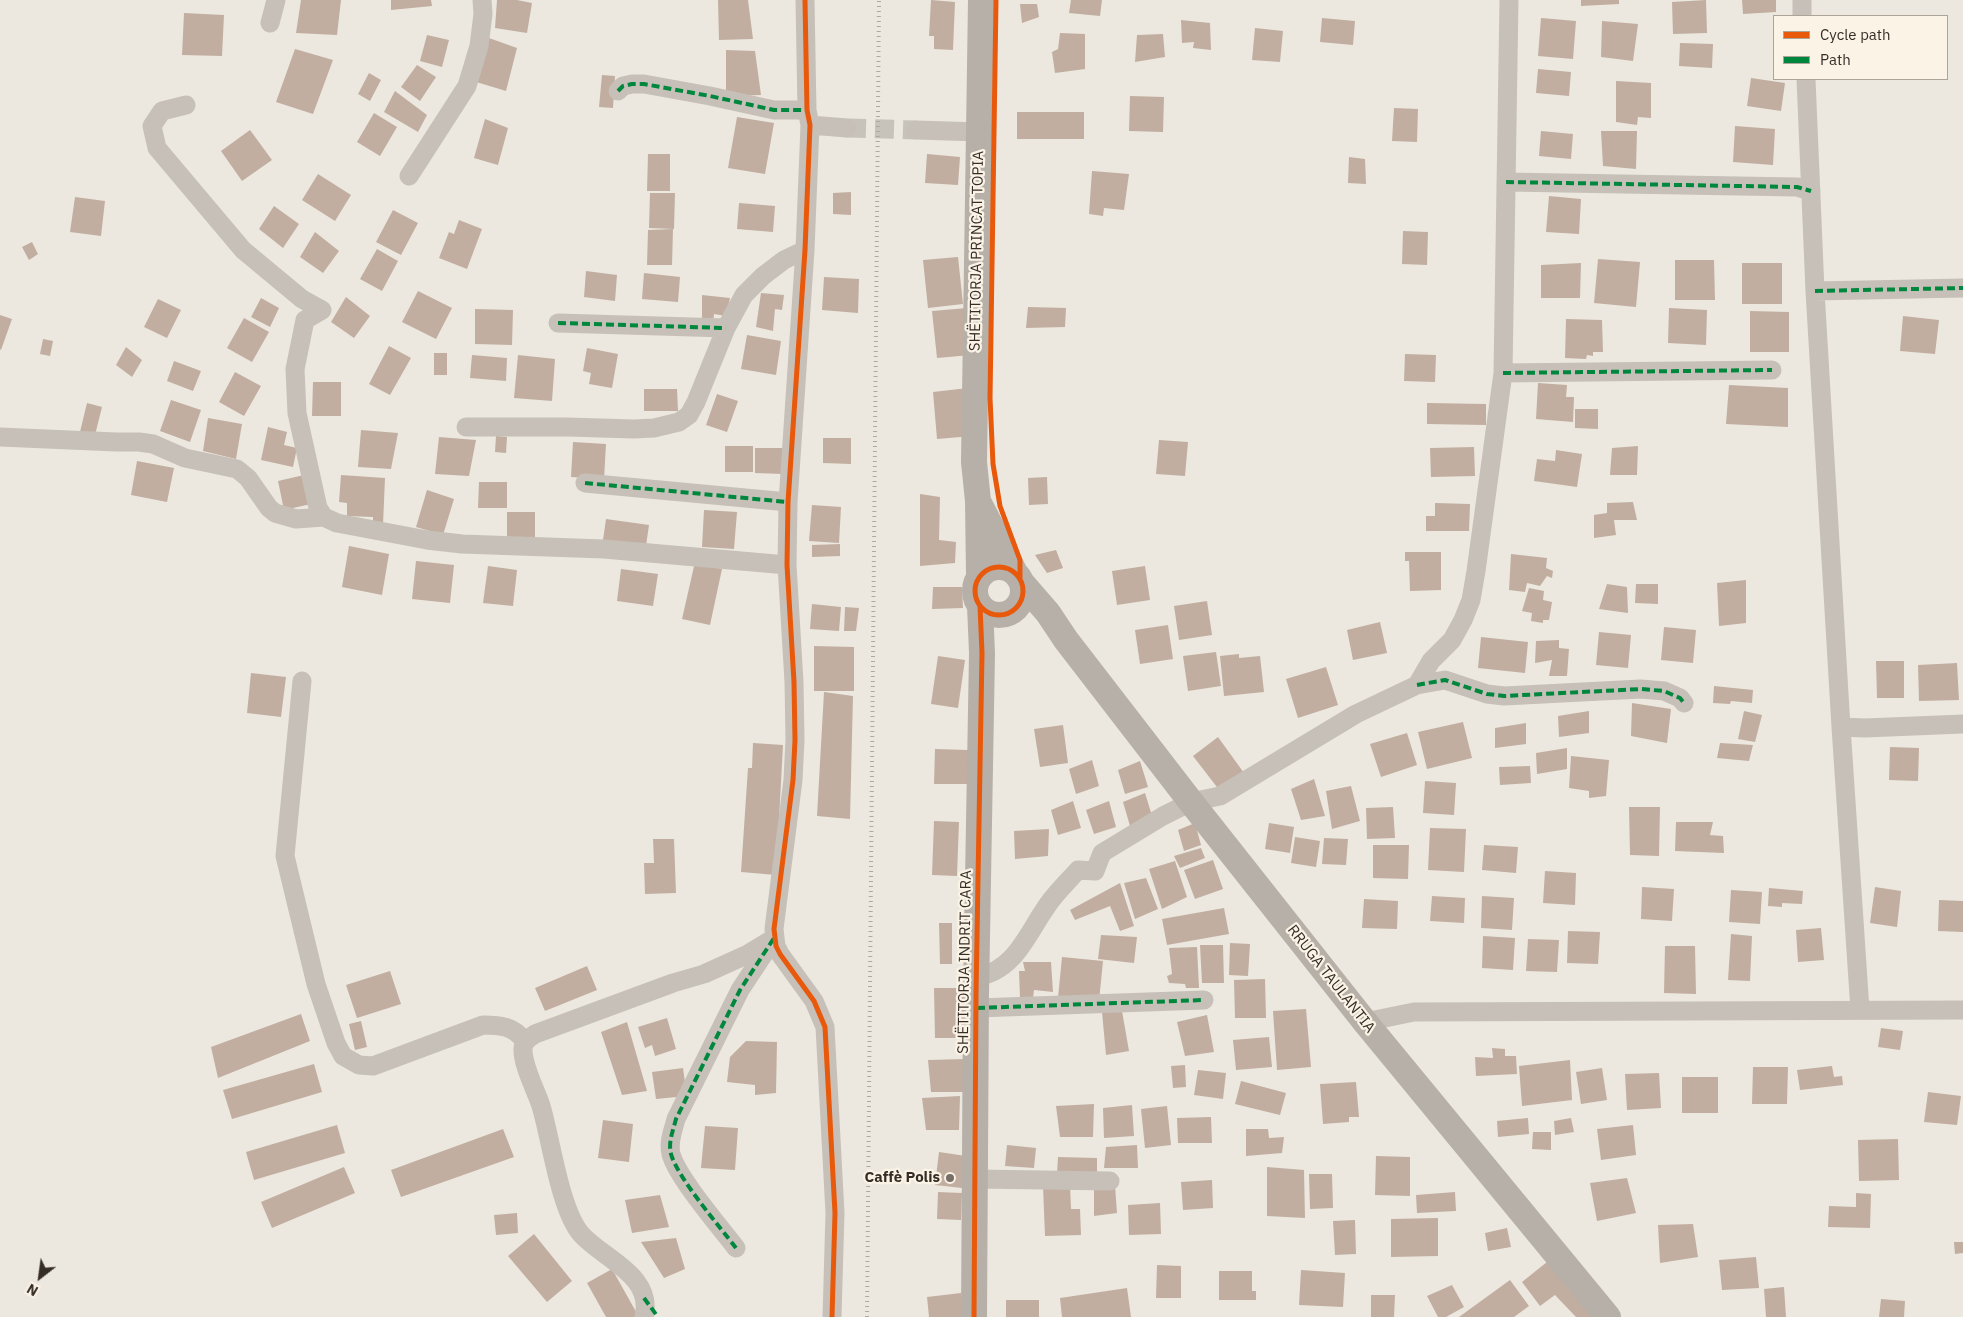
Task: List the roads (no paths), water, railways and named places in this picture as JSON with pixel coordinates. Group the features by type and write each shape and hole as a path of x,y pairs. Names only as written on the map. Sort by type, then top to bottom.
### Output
{"main road":[{"name":"SHËTITORJA PRINCAT TOPIA","path":"979,576 978,501 974,462 981,0"},
{"name":"SHËTITORJA PRINCAT TOPIA","path":"978,501 1018,577"},
{"path":"982,653 1022,597 1018,577 1005,567 996,566 986,569 979,576 974,589 975,598 980,606 992,614 1010,612"},
{"name":"RRUGA TAULANTIA","path":"1018,577 1048,613 1062,635 1191,802 1365,1022 1608,1317"},
{"name":"SHËTITORJA INDRIT CARA","path":"974,1317 976,977 982,653 980,606"},
{"name":"RRUGA TAULANTIA","path":"1010,612 1043,622 1062,635"}],"street":[{"path":"270,23 276,0"},
{"path":"409,176 467,86 479,46 483,14 482,0"},
{"path":"805,0 808,118 805,250 788,502 787,565 796,740 774,938 780,954 814,1002 825,1027 835,1213 832,1317"},
{"path":"1417,685 1431,661 1452,640 1464,620 1471,600 1503,373 1509,0"},
{"path":"1802,0 1802,15"},
{"path":"1806,80 1815,291 1860,1010"},
{"path":"618,91 624,86 644,84 710,96 847,128"},
{"path":"186,104 162,111 152,126 157,148 243,250 302,299 322,310 305,320 295,369 294,388 311,484 318,508 324,517"},
{"path":"916,130 979,132"},
{"path":"1506,182 1797,187 1811,192"},
{"path":"466,427 634,429 654,428 679,422 689,415 696,402 726,328 744,295 763,276 784,260 805,250"},
{"path":"1815,291 1963,288"},
{"path":"558,323 726,328"},
{"path":"1503,373 1772,370"},
{"path":"0,437 152,444 185,458 237,469 248,478 269,508 276,513 296,519 324,517 337,523 428,540 462,544 604,549 787,565"},
{"path":"585,483 788,502"},
{"path":"976,977 986,976 998,970 1010,960 1027,941 1051,900 1078,870 1095,871 1102,852 1191,802 1220,796 1356,714 1417,685 1445,680 1487,694 1504,696 1641,689 1664,691 1680,698 1684,703"},
{"path":"302,681 285,856 316,984 336,1043 343,1056 359,1065 373,1066 483,1026 502,1025 520,1033 525,1042"},
{"path":"1841,727 1865,728 1963,724"},
{"path":"658,1317 644,1298 632,1275 580,1234 574,1224 566,1204 542,1107 525,1060 523,1048 525,1042 535,1034 673,983 704,974 746,955 774,938"},
{"path":"736,1248 675,1163 671,1155 671,1135 676,1119 740,990 774,938"},
{"path":"976,1008 1204,1000"},
{"path":"1365,1022 1414,1012 1963,1010"},
{"path":"976,1179 1110,1181"},
{"path":"644,1298 646,1311 644,1317"}],"tunnel":[{"path":"847,128 916,130"}],"railway":[{"path":"867,1317 879,0"}],"place":[{"name":"Caffè Polis","path":"950,1178"}]}
